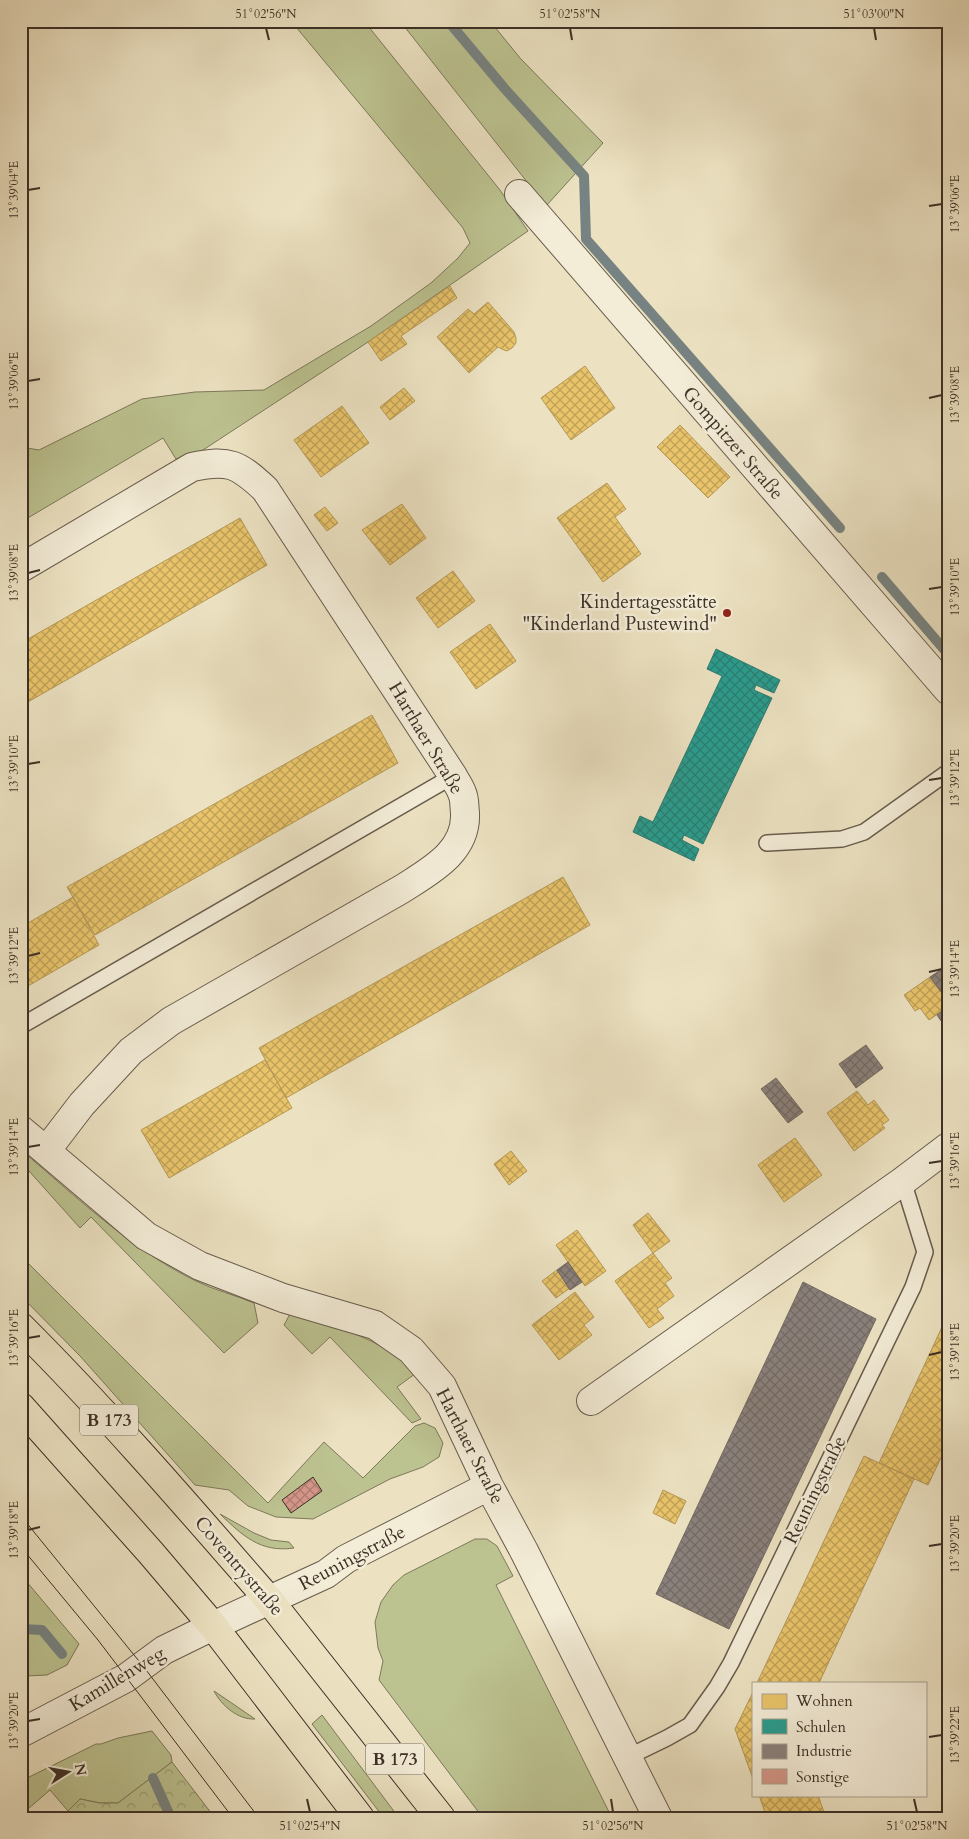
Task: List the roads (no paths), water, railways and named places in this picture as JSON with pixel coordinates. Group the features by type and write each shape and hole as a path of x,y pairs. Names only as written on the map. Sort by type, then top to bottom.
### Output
{"main road":[{"name":"Coventrystraße","path":"21,1327 79,1387 269,1600 442,1818"},
{"name":"B 173","path":"21,1408 151,1553 213,1626 360,1818"}],"street":[{"name":"Gompitzer Straße","path":"519,194 948,690"},
{"name":"Harthaer Straße","path":"21,568 192,467 211,463 230,464 246,472 265,489 454,776 463,795 465,815 464,828 454,851 437,866 402,889 170,1022 131,1051 82,1104 46,1151"},
{"name":"Harthaer Straße","path":"21,1130 146,1236 200,1266 283,1298 375,1324 412,1350 442,1386 489,1486 658,1818"},
{"path":"592,1401 903,1181 948,1147"},
{"name":"Reuningstraße","path":"213,1626 326,1574 346,1559 489,1486"},
{"name":"Kamillenweg","path":"21,1733 109,1688 164,1650 213,1626"}],"lane":[{"path":"767,843 842,839 864,832 948,772"},
{"path":"21,1026 454,776"},
{"name":"Reuningstraße","path":"628,1757 667,1738 690,1724 717,1687 731,1663 913,1287 925,1252 903,1181"}],"waterway":[{"path":"448,21 505,89 584,176 586,239 840,528"},
{"path":"882,577 948,654"},
{"path":"21,1629 42,1630 62,1654"},
{"path":"153,1778 171,1818"}],"tram line":[{"path":"21,1516 143,1666 259,1818"},
{"path":"21,1547 98,1640 233,1818"}],"place":[{"name":"Kindertagesstätte \"Kinderland Pustewind\"","path":"727,613"}]}
